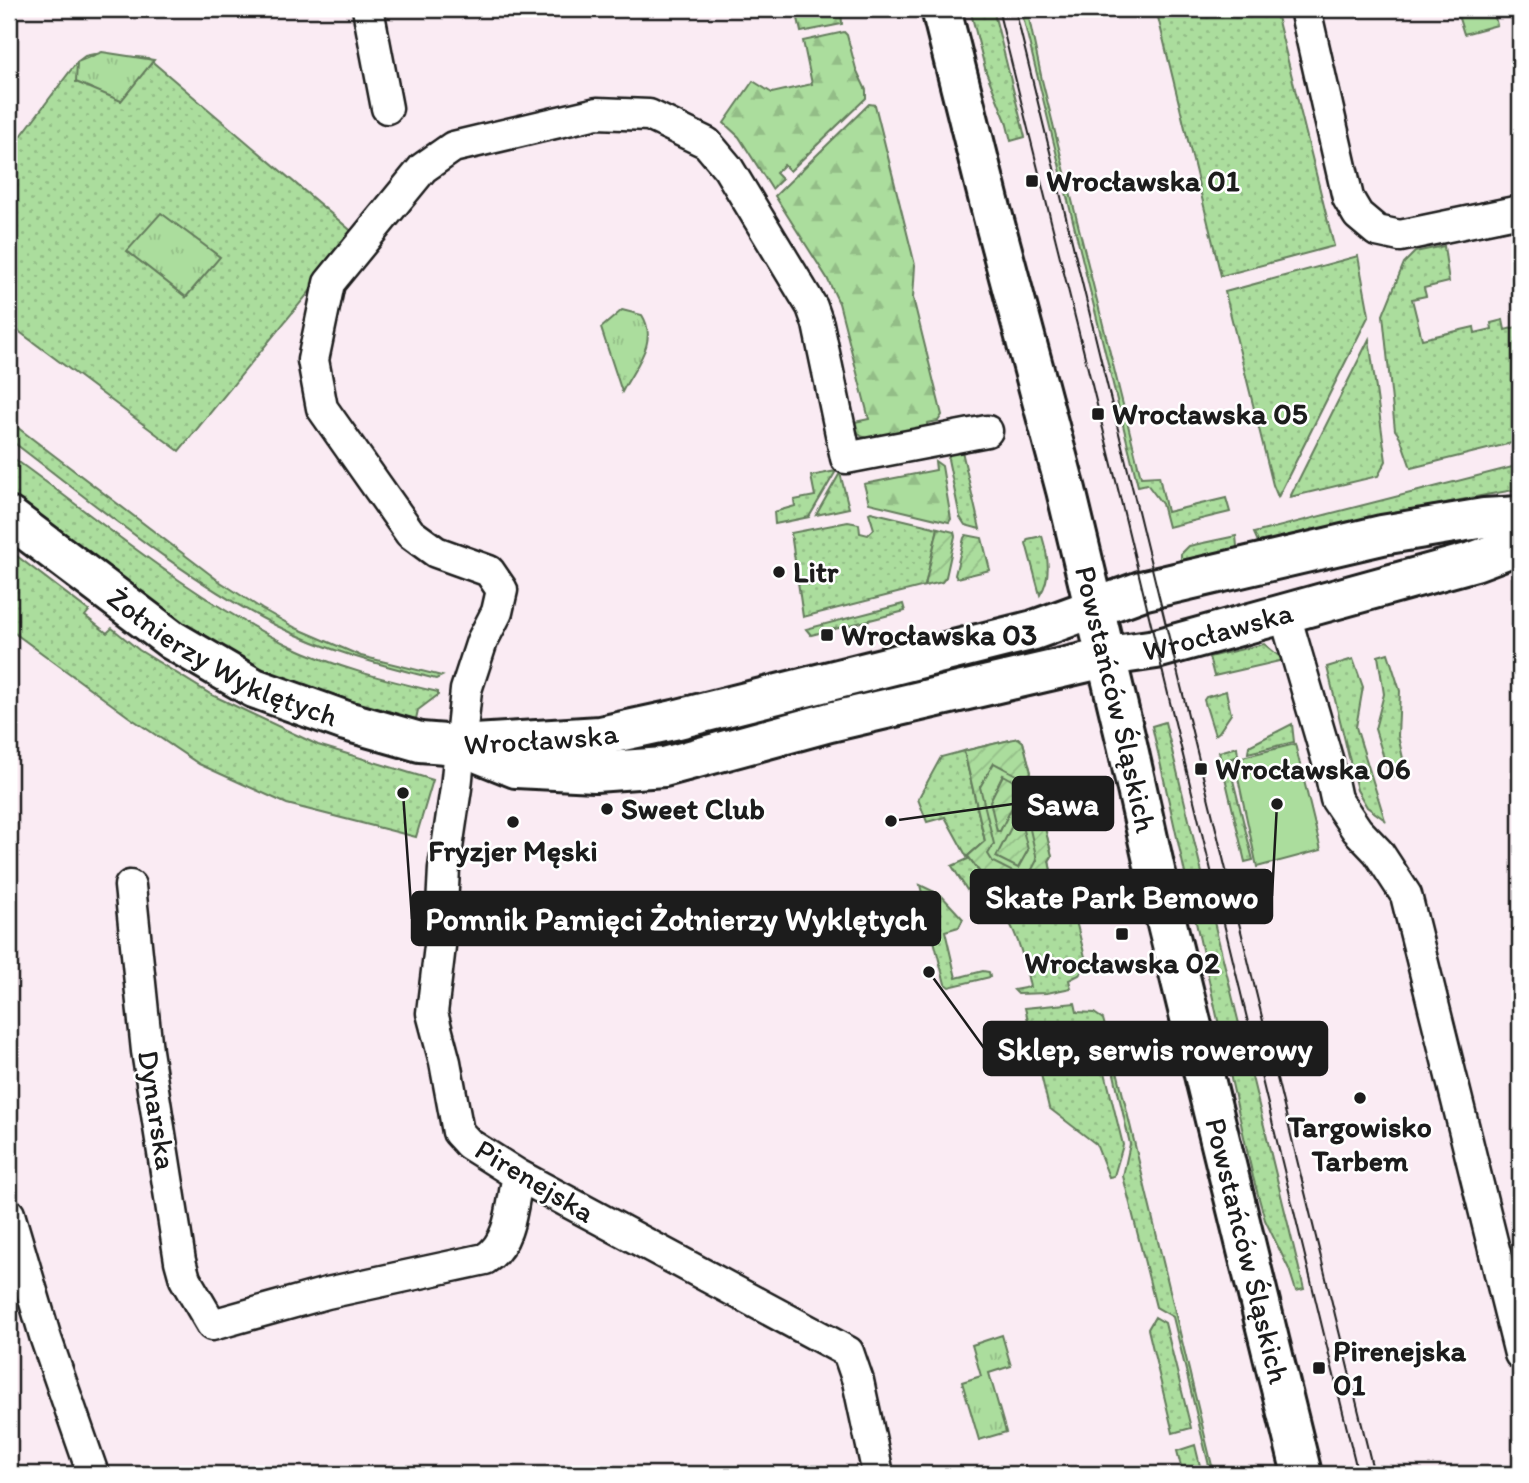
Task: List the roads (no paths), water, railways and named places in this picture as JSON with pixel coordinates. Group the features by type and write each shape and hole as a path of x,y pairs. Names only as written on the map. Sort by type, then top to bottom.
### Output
{"street":[{"path":"368,9 387,108"},
{"name":"Powstańców Śląskich","path":"941,9 1066,490 1167,924 1302,1474"},
{"path":"1305,9 1348,198 1358,215 1377,231 1400,236 1520,211"},
{"name":"Pirenejska","path":"878,1474 858,1381 848,1352 518,1175 469,1144 458,1132 445,1062 432,1013 440,946 444,868 466,690 482,641 497,612 502,590 489,571 436,552 410,533 322,408 313,360 329,283 424,168 453,147 597,113 649,115 707,143 727,168 812,307 818,324 846,458 987,431"},
{"name":"Wrocławska","path":"459,746 600,736 674,720 1034,630 1141,591 1382,535 1484,518 1520,516"},
{"name":"Żołnierzy Wyklętych","path":"9,517 172,640 254,688 346,722 420,741 459,746"},
{"path":"1382,535 1306,574 1294,588 1284,615 1328,762 1336,799 1357,830 1378,852 1406,895 1520,1354"},
{"name":"Wrocławska","path":"459,746 516,768 595,772 664,766 830,722 1106,658 1156,649 1475,561 1520,544"},
{"name":"Dynarska","path":"130,886 147,1051 180,1261 185,1279 212,1325 327,1293 485,1259 494,1254 504,1238 518,1175"},
{"path":"9,1214 46,1339 93,1474"}],"tram line":[{"path":"998,9 1358,1474"},
{"path":"1015,9 1374,1474"}],"place":[{"name":"Wrocławska 01","path":"1032,181"},
{"name":"Wrocławska 05","path":"1098,414"},
{"name":"Litr","path":"779,572"},
{"name":"Wrocławska 03","path":"827,635"},
{"name":"Wrocławska 06","path":"1201,769"},
{"name":"Pomnik Pamięci Żołnierzy Wyklętych","path":"403,793"},
{"name":"Skate Park Bemowo","path":"1277,804"},
{"name":"Sweet Club","path":"607,809"},
{"name":"Sawa","path":"891,821"},
{"name":"Fryzjer Męski","path":"513,822"},
{"name":"Wrocławska 02","path":"1122,934"},
{"name":"Sklep, serwis rowerowy","path":"929,972"},
{"name":"Targowisko Tarbem","path":"1360,1098"},
{"name":"Pirenejska 01","path":"1319,1368"}]}
